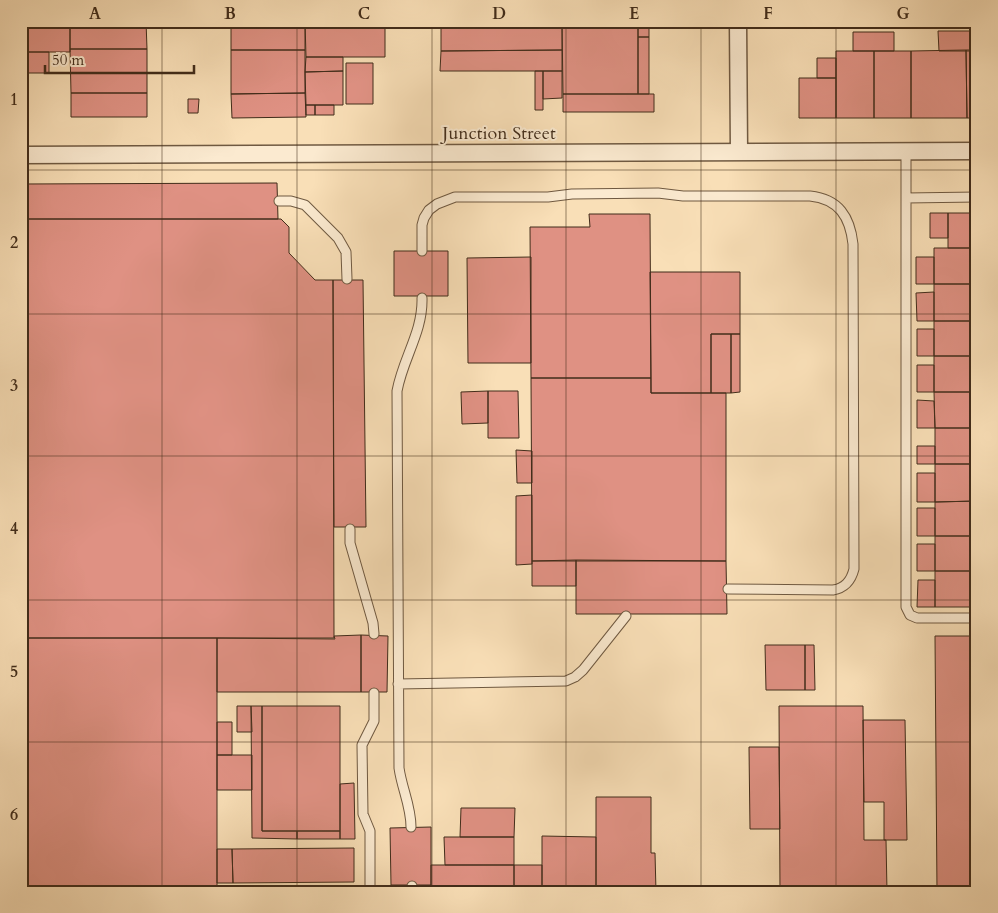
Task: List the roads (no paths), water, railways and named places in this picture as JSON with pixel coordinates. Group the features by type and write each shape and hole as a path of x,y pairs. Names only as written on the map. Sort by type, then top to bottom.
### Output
{"street":[{"path":"738,21 738,152"},
{"name":"Junction Street","path":"21,155 977,151"}],"lane":[{"path":"906,152 906,607 910,615 917,618 977,618"},
{"path":"422,251 422,225 428,210 437,204 455,198 658,193 684,196 810,196 822,197 835,204 842,212 852,233 853,244 853,575 845,586 833,590 728,589"},
{"path":"906,198 977,197"},
{"path":"279,201 291,201 305,205 338,238 346,252 347,279"},
{"path":"411,827 409,803 401,783 399,768 397,391 400,376 419,327 422,313 422,298"},
{"path":"350,528 350,543 373,623 374,634"},
{"path":"398,684 566,681 583,670 626,616"},
{"path":"370,892 370,831 363,814 362,745 374,721 374,693"}]}
